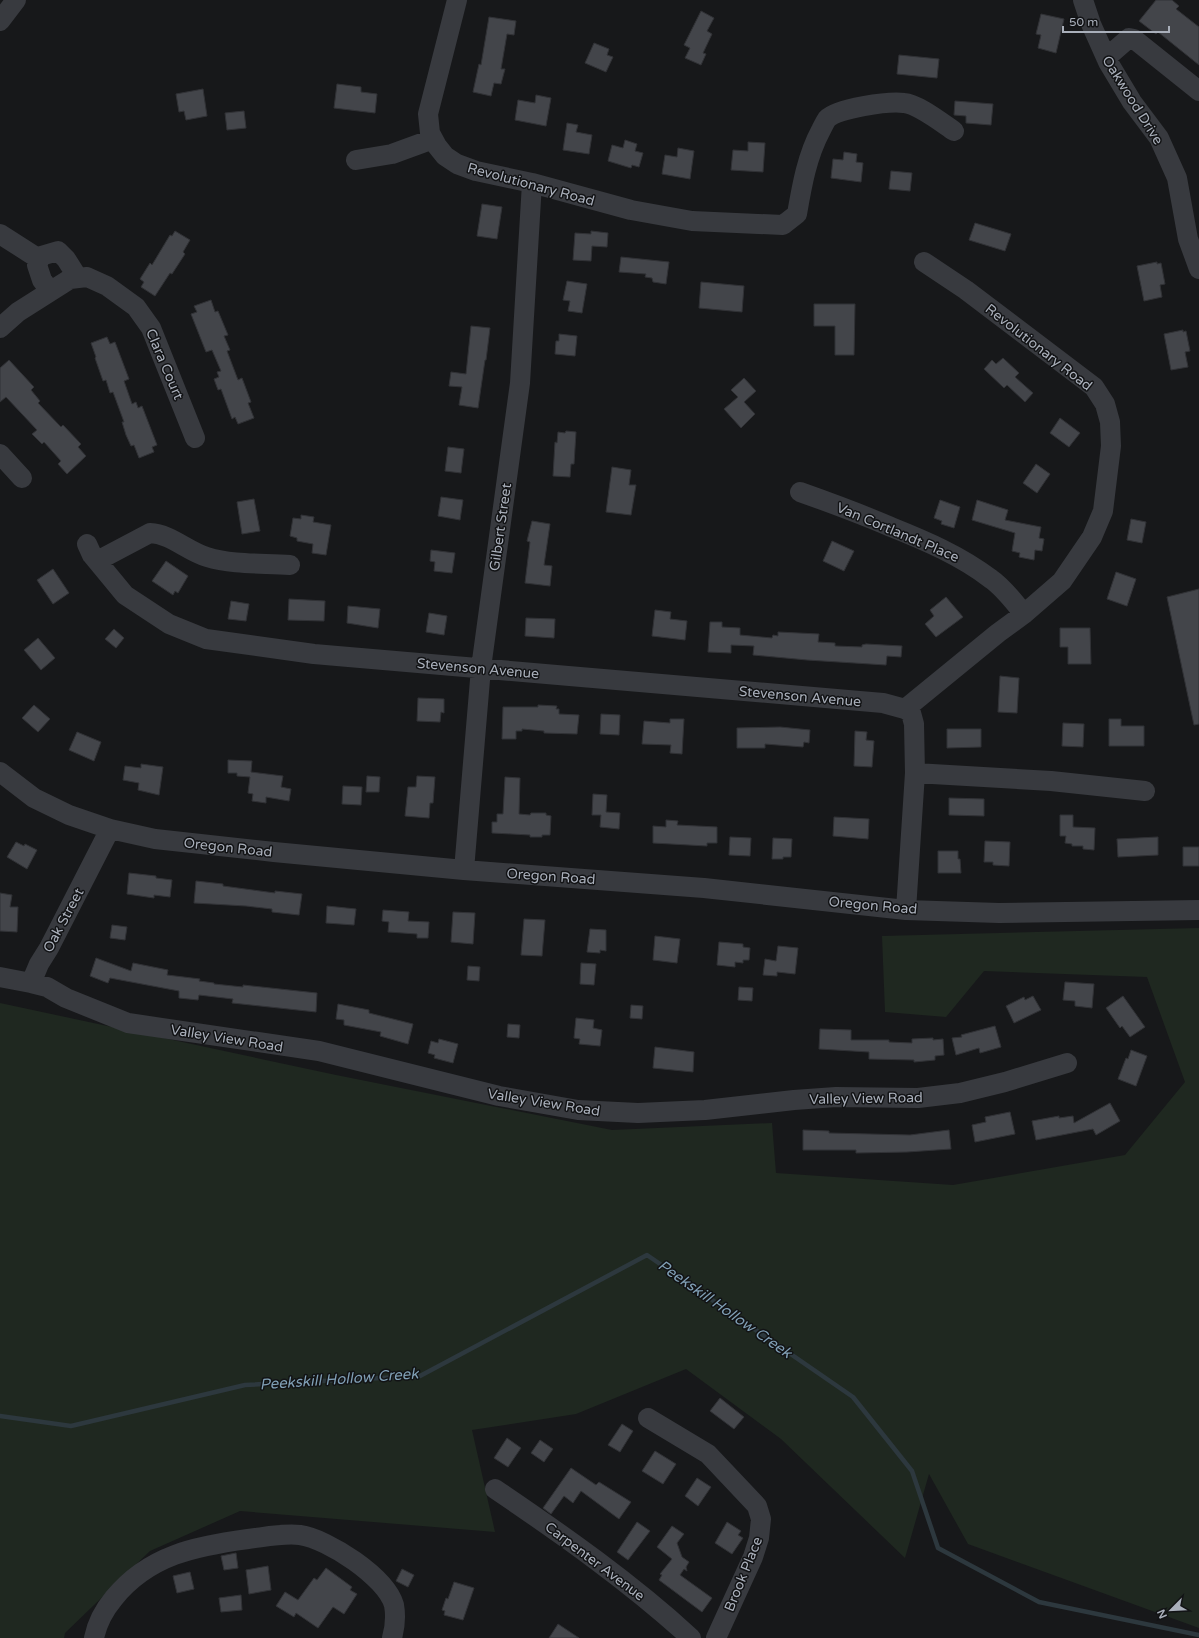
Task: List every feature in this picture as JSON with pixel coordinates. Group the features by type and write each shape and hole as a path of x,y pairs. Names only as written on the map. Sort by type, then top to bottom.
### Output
{"street":[{"path":"0,21 16,0"},
{"name":"Revolutionary Road","path":"458,0 428,114 430,133 445,156 457,164 476,171 532,183 631,210 692,221 783,225 797,214 803,182 813,145 828,118 845,109 870,105 904,103 922,110 954,131"},
{"name":"Oakwood Drive","path":"1083,0 1106,58 1132,102 1159,138 1177,178 1188,239 1199,269"},
{"path":"1106,58 1125,40 1129,38 1134,39 1199,91"},
{"path":"356,160 392,154 433,139"},
{"name":"Gilbert Street","path":"464,870 481,668 520,384 532,183"},
{"path":"0,234 39,259"},
{"path":"0,328 18,312 50,291 70,280 78,278 66,259 58,251 41,256 37,264 42,280 50,291"},
{"name":"Revolutionary Road","path":"905,709 998,633 1024,614 1062,581 1092,536 1103,511 1111,446 1110,422 1105,404 1094,387 966,290 924,262"},
{"name":"Clara Court","path":"78,278 87,277 107,286 136,307 151,328 196,438"},
{"path":"0,454 22,478"},
{"name":"Van Cortlandt Place","path":"800,492 841,506 922,540 968,562 992,579 1008,594 1024,614"},
{"path":"97,561 150,533 165,536 206,557 221,560 290,565"},
{"name":"Stevenson Avenue","path":"87,544 92,555 125,594 169,624 206,638 314,654 883,703 905,709"},
{"path":"905,709 911,714 914,724 915,773 906,910"},
{"name":"Oregon Road","path":"0,772 34,798 69,815 110,829 155,839 464,870 704,888 906,910 999,912 1199,910"},
{"path":"915,773 1051,781 1145,791"},
{"name":"Oak Street","path":"31,983 39,964 49,948 110,829"},
{"path":"0,977 31,983"},
{"name":"Valley View Road","path":"31,983 47,987 66,998 128,1023 319,1051 499,1096 578,1110 638,1113 705,1110 836,1097 918,1098 960,1093 1006,1082 1067,1063"},
{"name":"Brook Place","path":"648,1418 708,1454 757,1506 761,1519 759,1538 753,1557 716,1638"},
{"name":"Carpenter Avenue","path":"496,1489 585,1553 666,1616 691,1638"},
{"path":"94,1638 96,1628 105,1608 119,1591 152,1564 212,1544 277,1535 300,1535 317,1540 343,1553 370,1574 387,1591 394,1605 395,1624 392,1638"}],"shaded area":[{"path":"1199,928 1199,1628 968,1544 929,1474 905,1558 781,1439 686,1369 576,1414 472,1430 495,1532 240,1511 150,1551 65,1633 64,1638 0,1638 0,1003 336,1075 612,1130 772,1123 776,1173 953,1185 1125,1155 1185,1082 1147,977 984,971 946,1017 885,1012 882,936"}],"building":[{"path":"1156,0 1172,0 1179,6 1176,9 1199,27 1199,65 1158,32 1156,34 1139,21"},
{"path":"701,11 714,18 707,31 712,34 703,53 706,54 701,65 685,58 690,48 684,45"},
{"path":"1041,14 1064,19 1056,53 1038,48 1041,35 1036,34"},
{"path":"489,17 516,21 514,35 507,34 501,69 505,69 501,84 494,83 491,96 473,92 479,64 481,65"},
{"path":"594,43 609,49 607,55 613,57 606,72 585,63"},
{"path":"899,55 939,59 937,78 897,74"},
{"path":"337,84 361,87 361,92 377,94 375,113 334,108"},
{"path":"203,89 207,116 186,120 184,111 179,112 176,94"},
{"path":"536,95 551,98 546,126 515,120 518,100 535,103"},
{"path":"955,101 993,104 991,125 966,123 966,116 954,115"},
{"path":"244,111 246,128 227,130 225,113"},
{"path":"567,123 578,125 576,132 592,135 589,154 563,150"},
{"path":"625,140 637,144 635,151 643,153 639,167 632,165 631,168 608,161 612,145 623,148"},
{"path":"748,142 765,143 763,172 731,170 733,150 748,151"},
{"path":"678,148 694,151 690,179 662,174 665,155 677,157"},
{"path":"844,152 857,154 856,162 863,163 861,182 831,178 833,159 843,160"},
{"path":"891,171 912,173 910,191 889,189"},
{"path":"482,204 502,207 497,239 477,236"},
{"path":"975,223 1011,234 1005,251 969,240"},
{"path":"175,231 190,240 183,252 185,254 155,296 141,287 144,282 140,279 150,263 152,265 170,235 172,236"},
{"path":"591,231 608,233 607,247 592,246 591,261 573,260 575,233 591,234"},
{"path":"621,257 669,262 666,284 653,282 652,278 645,277 646,274 619,272"},
{"path":"1157,262 1157,264 1161,263 1165,284 1160,285 1162,297 1144,301 1137,266"},
{"path":"567,281 587,284 582,313 568,311 570,301 563,300"},
{"path":"701,282 744,286 742,312 699,308"},
{"path":"211,300 215,312 218,311 228,335 224,336 230,350 227,351 238,380 242,378 251,402 248,403 254,418 238,424 235,417 232,419 221,389 218,390 214,379 219,377 217,372 221,371 212,350 206,352 191,314 197,312 194,306"},
{"path":"814,304 855,304 854,355 835,355 835,326 814,326"},
{"path":"471,326 490,328 478,408 459,405 462,387 449,386 451,372 466,374"},
{"path":"1183,330 1183,332 1186,331 1190,351 1185,352 1188,367 1171,370 1164,334"},
{"path":"559,334 577,336 575,356 555,354 556,341 559,341"},
{"path":"107,337 110,344 115,342 129,379 124,381 132,404 136,402 138,408 142,406 157,445 152,447 154,452 139,458 134,445 131,446 126,435 122,422 124,422 113,392 110,393 106,380 103,381 91,343"},
{"path":"1003,358 1019,373 1015,377 1033,393 1025,402 1007,385 1004,388 984,369 992,360 996,364"},
{"path":"9,360 34,387 31,390 40,401 38,403 61,427 63,425 81,444 78,447 86,456 67,474 58,464 61,461 44,442 42,444 32,434 37,430 6,397 0,402 0,368"},
{"path":"744,378 756,391 744,402 755,414 741,428 724,409 738,397 731,390"},
{"path":"1060,418 1080,433 1069,447 1050,433"},
{"path":"566,431 576,432 574,464 571,464 570,477 553,476 555,442 557,443 558,432 565,433"},
{"path":"448,447 464,449 461,473 445,471"},
{"path":"1036,464 1050,474 1037,493 1023,483"},
{"path":"612,467 631,470 629,485 636,485 631,515 606,512"},
{"path":"441,497 463,500 460,520 438,516"},
{"path":"254,499 260,531 242,534 237,502"},
{"path":"940,500 960,507 954,528 941,524 942,521 934,518"},
{"path":"977,500 1008,510 1005,520 1041,527 1039,538 1044,539 1042,551 1035,550 1034,560 1019,557 1020,553 1012,551 1015,533 972,520"},
{"path":"301,515 314,517 313,522 331,525 326,555 312,553 313,544 297,541 297,538 290,536 293,518 301,519"},
{"path":"1131,519 1146,522 1142,543 1127,540"},
{"path":"532,521 550,524 544,565 552,566 550,586 525,583 530,542 527,541"},
{"path":"832,541 854,551 844,571 823,561"},
{"path":"431,550 455,553 452,573 434,571 435,562 430,561"},
{"path":"166,561 188,576 178,593 175,591 173,595 152,581"},
{"path":"53,569 69,593 53,604 37,580"},
{"path":"1116,572 1136,579 1127,606 1107,599"},
{"path":"1199,589 1199,724 1194,725 1167,597"},
{"path":"946,597 963,617 936,637 925,624 934,616 930,610"},
{"path":"289,599 325,601 324,621 288,620"},
{"path":"231,601 249,604 246,621 228,619"},
{"path":"348,606 380,609 378,628 347,623"},
{"path":"655,610 671,612 670,619 687,621 685,640 652,636"},
{"path":"429,613 447,616 444,635 426,632"},
{"path":"526,618 555,619 554,638 525,636"},
{"path":"710,622 722,622 722,627 740,628 740,635 772,638 773,635 778,636 778,632 819,634 818,642 835,643 835,646 862,647 862,645 866,644 902,646 901,657 887,656 886,665 753,655 754,646 731,645 731,653 708,652"},
{"path":"1060,628 1090,628 1091,664 1068,664 1068,647 1060,647"},
{"path":"114,629 124,638 116,648 105,639"},
{"path":"38,638 55,658 41,670 24,650"},
{"path":"1000,676 1019,678 1017,713 998,712"},
{"path":"418,698 444,699 444,713 441,712 440,722 417,721"},
{"path":"34,705 50,719 38,732 22,718"},
{"path":"538,705 557,706 556,709 559,709 559,714 579,715 577,734 544,733 544,731 522,729 522,731 516,731 516,739 502,739 503,707 538,707"},
{"path":"601,714 620,715 619,735 600,734"},
{"path":"670,719 684,719 682,754 670,753 671,745 642,744 644,721 670,723"},
{"path":"1109,719 1121,719 1121,726 1144,726 1144,746 1109,746"},
{"path":"1063,723 1084,724 1083,747 1062,746"},
{"path":"780,727 810,730 809,743 804,742 803,747 765,744 765,748 737,748 737,728"},
{"path":"947,729 981,729 981,747 947,748"},
{"path":"855,731 867,732 866,740 874,741 872,767 854,766"},
{"path":"77,732 101,742 94,761 69,750"},
{"path":"228,760 252,761 251,772 283,776 281,787 291,789 289,801 266,797 266,803 252,801 253,794 248,793 250,777 237,776 237,773 228,773"},
{"path":"141,764 163,767 159,795 138,790 139,783 123,780 125,766 141,768"},
{"path":"367,776 380,777 379,792 366,792"},
{"path":"417,776 435,777 433,803 430,803 429,818 405,816 408,787 416,787"},
{"path":"505,777 520,778 519,814 530,815 531,813 546,813 546,815 551,816 550,835 530,837 530,835 492,833 492,822 497,822 497,814 503,814"},
{"path":"343,786 362,787 361,805 342,804"},
{"path":"593,794 607,795 606,812 620,813 619,829 600,827 601,815 592,815"},
{"path":"949,798 984,799 984,816 949,815"},
{"path":"1060,815 1073,815 1073,827 1095,828 1094,850 1083,849 1083,846 1072,846 1072,844 1065,843 1066,836 1060,836"},
{"path":"834,817 869,819 868,839 833,836"},
{"path":"666,820 678,821 677,825 717,827 717,843 707,843 707,846 653,843 653,826 666,827"},
{"path":"730,837 751,838 750,856 729,855"},
{"path":"1158,837 1158,855 1118,857 1117,839"},
{"path":"773,838 792,839 791,857 772,859"},
{"path":"985,841 1010,842 1009,866 993,865 993,862 984,862"},
{"path":"16,842 24,846 25,844 37,850 27,869 7,857"},
{"path":"1183,847 1199,847 1199,866 1183,866"},
{"path":"938,851 958,851 961,873 938,873"},
{"path":"129,873 156,876 156,878 172,880 170,897 154,895 154,898 127,894"},
{"path":"196,881 275,893 275,891 302,894 299,915 272,912 272,909 246,906 194,903"},
{"path":"0,893 12,895 10,907 18,907 17,932 0,931"},
{"path":"327,906 356,909 354,925 326,923"},
{"path":"383,910 409,912 408,921 429,922 428,938 417,938 417,934 388,932 389,922 382,921"},
{"path":"453,912 475,913 473,944 451,942"},
{"path":"524,919 545,920 542,956 521,955"},
{"path":"112,925 127,927 125,940 110,938"},
{"path":"590,929 606,930 606,951 600,950 600,953 587,952"},
{"path":"655,936 680,939 677,963 653,960"},
{"path":"719,942 743,944 743,947 750,948 749,960 743,960 743,963 735,962 735,967 717,965"},
{"path":"778,946 798,948 795,974 777,972 777,976 763,975 765,959 776,961"},
{"path":"96,958 131,971 133,963 168,970 167,975 200,979 199,981 214,984 243,987 243,985 317,993 316,1012 232,1003 233,999 199,995 198,1000 179,998 179,991 110,978 108,983 90,976"},
{"path":"581,963 596,964 594,985 580,984"},
{"path":"468,966 480,967 479,981 467,980"},
{"path":"1065,982 1094,984 1092,1008 1075,1006 1075,1001 1063,1000"},
{"path":"739,987 753,988 752,1001 738,1000"},
{"path":"1033,996 1041,1010 1014,1023 1006,1006 1024,997 1025,1000"},
{"path":"1123,996 1145,1027 1130,1037 1122,1026 1120,1028 1106,1008"},
{"path":"338,1004 369,1010 369,1013 413,1024 408,1044 380,1036 381,1032 344,1025 344,1020 336,1019"},
{"path":"631,1005 643,1006 642,1019 630,1018"},
{"path":"576,1018 594,1020 593,1028 602,1030 600,1046 579,1044 580,1039 574,1038"},
{"path":"508,1024 520,1025 519,1038 507,1037"},
{"path":"995,1026 1001,1047 980,1053 979,1048 956,1055 952,1038 962,1037 961,1035"},
{"path":"820,1029 851,1030 851,1040 889,1040 889,1042 912,1043 912,1039 943,1039 944,1055 935,1056 935,1060 914,1062 914,1060 869,1059 869,1052 819,1049"},
{"path":"439,1039 458,1044 453,1063 434,1058 435,1055 428,1053 431,1041 438,1043"},
{"path":"655,1047 694,1052 693,1072 653,1068"},
{"path":"1131,1050 1147,1056 1136,1086 1118,1079 1126,1058 1128,1059"},
{"path":"1110,1103 1120,1121 1096,1135 1093,1129 1036,1140 1032,1121 1059,1116 1059,1118 1073,1116 1074,1123"},
{"path":"1010,1112 1015,1134 975,1142 972,1125 986,1122 985,1117"},
{"path":"803,1130 829,1131 829,1133 910,1135 949,1130 951,1149 856,1153 856,1150 803,1150"},
{"path":"720,1398 744,1417 734,1429 710,1411"},
{"path":"622,1424 633,1431 620,1452 608,1445"},
{"path":"507,1438 521,1448 508,1467 494,1458"},
{"path":"540,1440 553,1449 544,1462 531,1453"},
{"path":"655,1451 676,1464 663,1484 642,1471"},
{"path":"571,1468 596,1485 599,1482 631,1502 619,1519 581,1491 573,1503 564,1496 551,1514 543,1508"},
{"path":"697,1478 711,1487 698,1506 685,1496"},
{"path":"637,1522 650,1531 628,1560 617,1552"},
{"path":"727,1522 741,1531 738,1535 743,1538 732,1554 715,1543"},
{"path":"672,1526 684,1534 677,1543 682,1557 689,1562 686,1567 687,1571 684,1569 680,1575 712,1598 702,1612 659,1580 662,1575 660,1574 672,1559 657,1547"},
{"path":"236,1553 238,1568 224,1570 221,1556"},
{"path":"268,1566 271,1590 249,1594 246,1570"},
{"path":"326,1568 352,1587 350,1590 357,1594 344,1614 333,1607 318,1628 296,1613 294,1617 276,1606 285,1592 298,1600 314,1578 317,1580"},
{"path":"402,1569 414,1575 408,1587 396,1581"},
{"path":"190,1572 194,1589 177,1593 173,1576"},
{"path":"454,1582 474,1588 463,1620 444,1615 445,1611 442,1610"},
{"path":"241,1595 242,1610 221,1612 219,1598"},
{"path":"558,1624 579,1638 549,1638"}],"waterway":[{"name":"Peekskill Hollow Creek","path":"0,1416 71,1426 245,1385 420,1376 647,1255 853,1397 912,1471 938,1548 1039,1602 1199,1635"}]}
